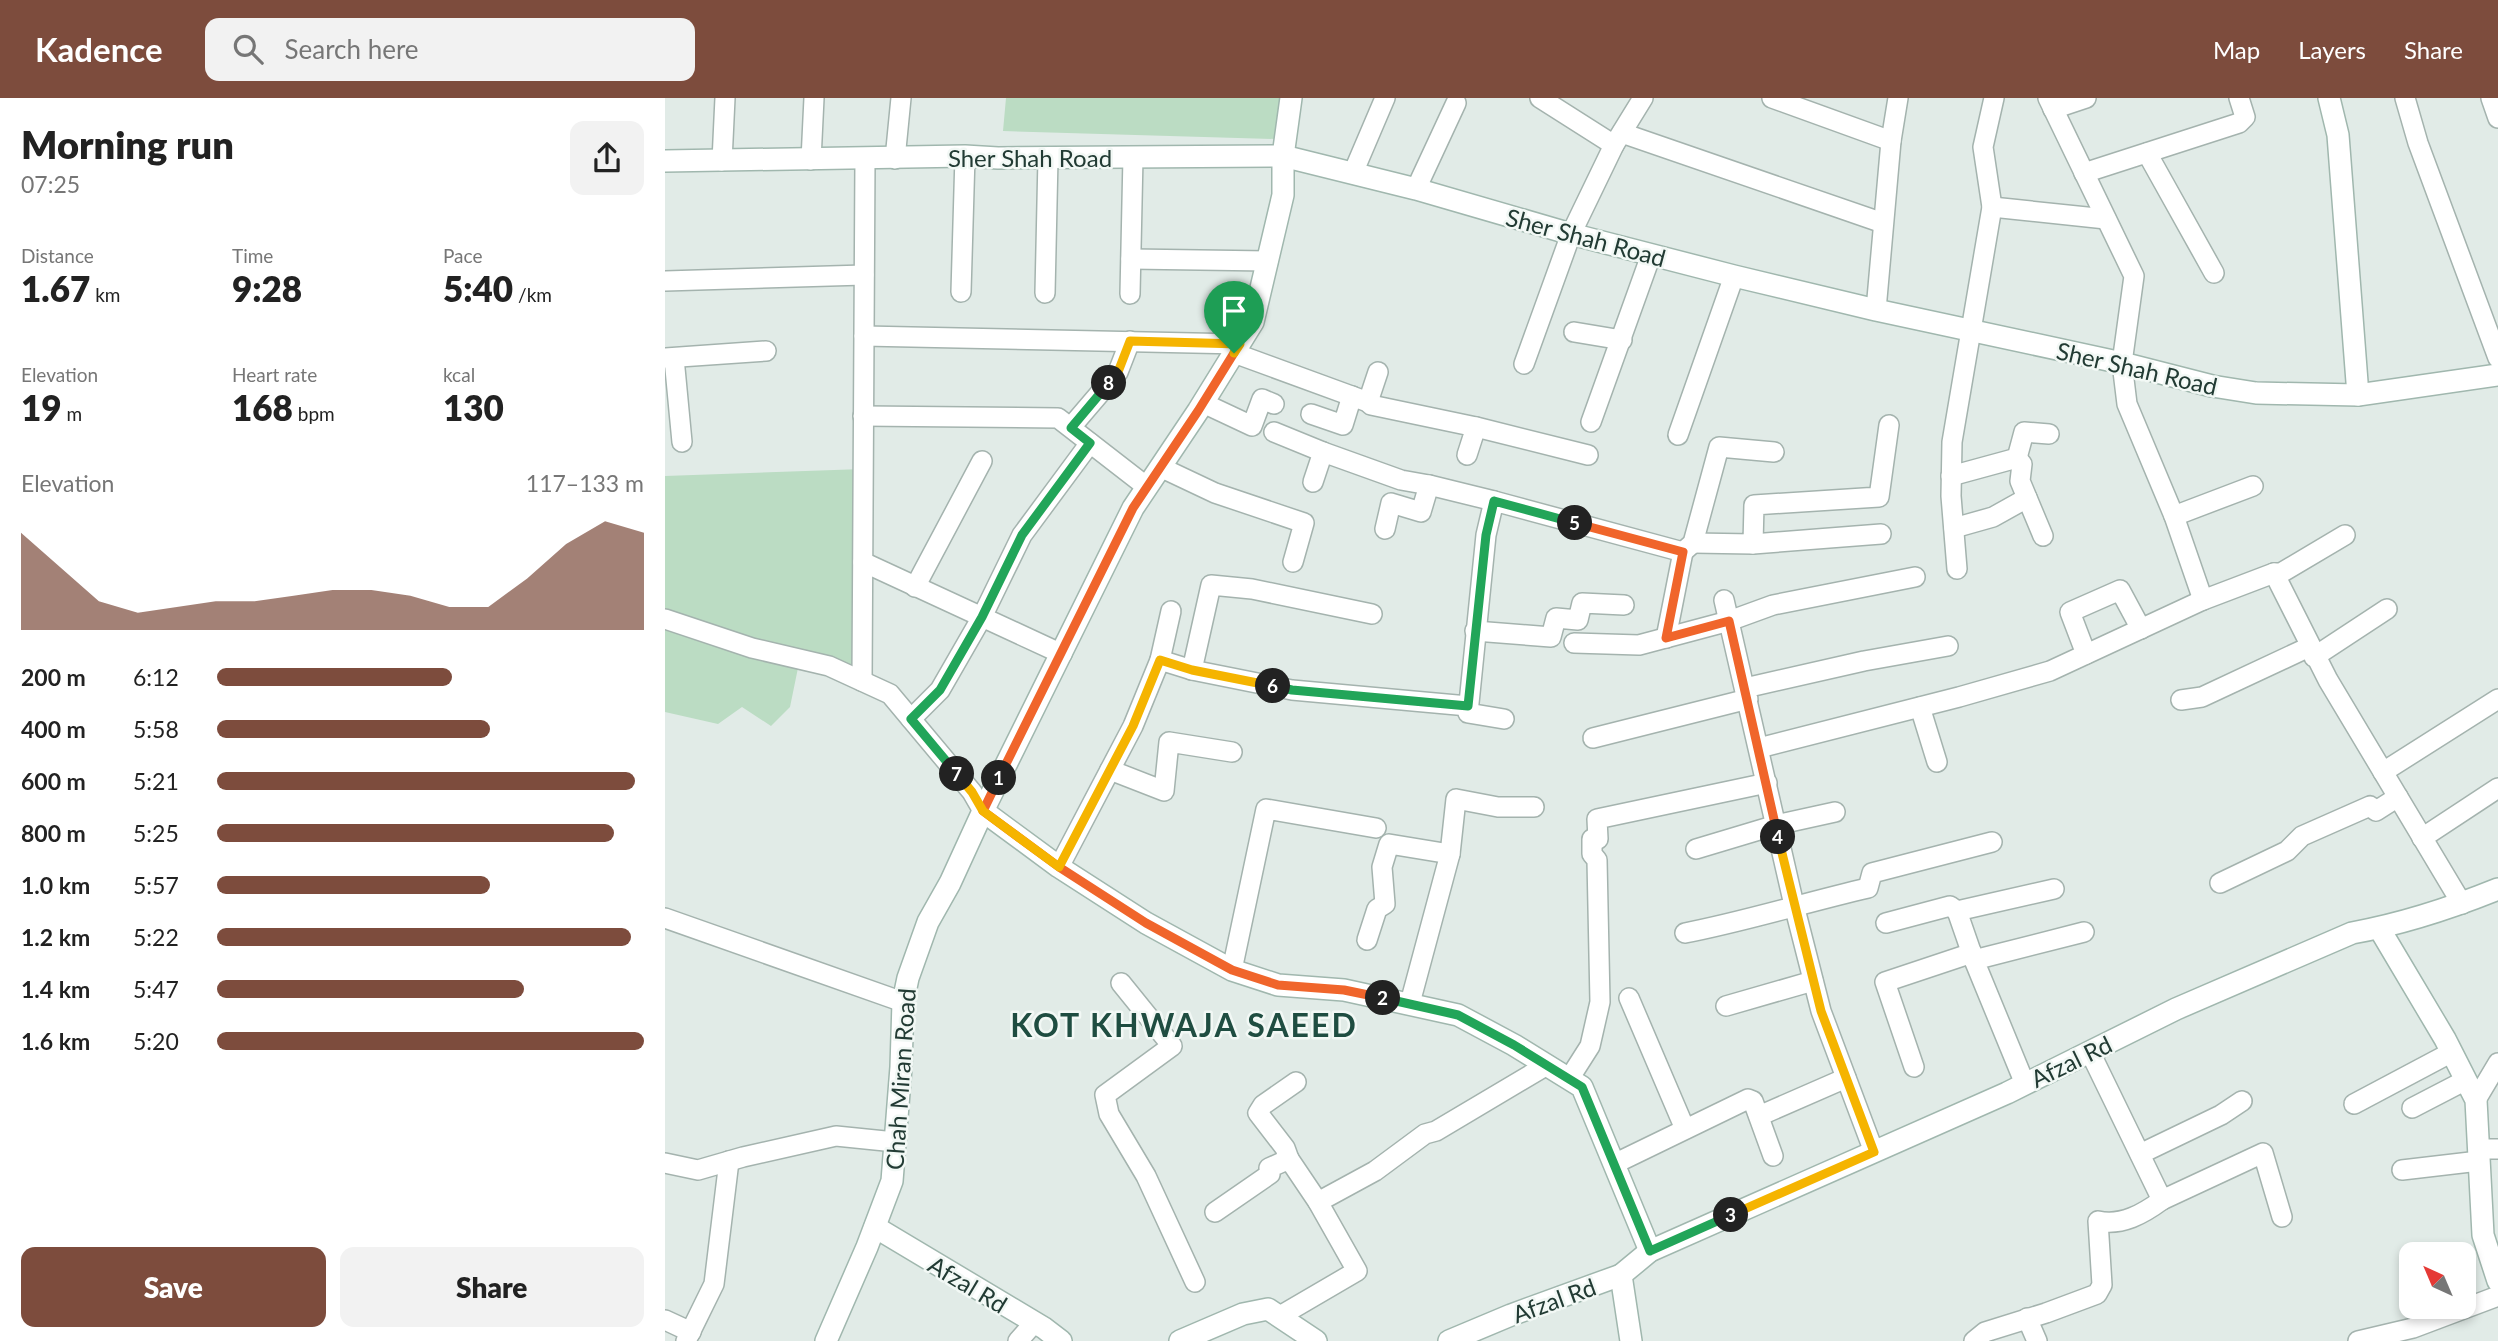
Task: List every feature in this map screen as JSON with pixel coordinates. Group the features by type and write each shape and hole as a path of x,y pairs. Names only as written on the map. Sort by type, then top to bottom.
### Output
{"street":[{"path":"722,161 725,98"},
{"path":"811,160 814,98"},
{"path":"895,159 901,98"},
{"name":"Chah Miran Road","path":"827,1341 892,1181 903,1002 908,978 928,922 950,883 1133,508 1253,322 1283,195 1283,156 1291,98"},
{"path":"1353,173 1385,98"},
{"path":"1540,98 1618,139 1883,223"},
{"path":"1524,364 1571,234 1618,139 1643,98"},
{"path":"1772,98 1891,141"},
{"path":"1876,310 1891,141 1898,98"},
{"path":"1957,569 1951,475 1952,442 1992,207 1983,147 1994,98"},
{"path":"2087,98 2050,104 2134,276 2122,363 2127,404 2174,516 2203,600"},
{"path":"2084,173 2239,123 2245,117 2239,98"},
{"path":"2329,98 2338,135 2358,395"},
{"path":"2405,98 2418,144 2498,358"},
{"path":"2491,98 2498,118"},
{"path":"1416,189 1456,103"},
{"path":"2147,153 2214,274"},
{"path":"961,292 965,156"},
{"name":"Sher Shah Road","path":"665,161 965,156 1283,156 1416,189 1571,234 1734,276 1876,310 2122,363 2212,386 2256,393 2358,395 2498,375"},
{"path":"1130,294 1133,157"},
{"path":"1045,293 1048,158"},
{"path":"862,681 865,159"},
{"path":"1992,207 2106,219"},
{"path":"1591,422 1651,255"},
{"path":"1131,259 1268,261"},
{"path":"665,281 865,275"},
{"path":"1678,435 1734,276"},
{"path":"1574,332 1622,340"},
{"path":"864,336 1130,341 1237,348 1371,405 1476,427 1588,455"},
{"path":"1071,428 1118,372 1130,341"},
{"path":"682,442 670,358 767,351"},
{"path":"1311,414 1343,425 1378,372"},
{"path":"1203,403 1252,426 1262,399 1275,404"},
{"path":"863,416 1058,418 1147,487"},
{"path":"1753,544 1754,505 1879,497 1889,425"},
{"path":"1467,455 1476,427"},
{"path":"1274,432 1401,480 1688,547 1881,534"},
{"path":"2017,458 2024,432 2049,434"},
{"path":"911,719 940,690 982,617 1022,535 1090,443"},
{"path":"1666,638 1688,547 1719,447 1774,452"},
{"path":"1313,482 1322,452"},
{"path":"1951,475 2017,458"},
{"path":"2017,458 2022,464 2020,481 2043,536"},
{"path":"915,586 982,461"},
{"path":"1160,467 1215,493 1304,523 1293,562"},
{"path":"1385,529 1391,503 1421,512 1429,485"},
{"path":"2174,516 2253,486"},
{"path":"1954,528 1993,517 2027,498"},
{"path":"1494,501 1486,535 1468,713 1504,719"},
{"path":"1759,748 2050,671 2203,600 2274,573 2281,573 2345,535"},
{"path":"863,562 1062,654"},
{"path":"2274,573 2311,652 2462,904"},
{"path":"1574,643 1639,645 1729,621 1773,606 1915,577"},
{"path":"1192,670 1212,584 1252,589 1372,614"},
{"path":"2086,654 2070,612 2120,590 2141,629"},
{"path":"1724,600 1821,1011 1874,1152"},
{"path":"1475,631 1551,638 1556,618 1579,620 1582,603 1624,605"},
{"path":"2181,700 2202,697 2311,652 2388,609"},
{"path":"1059,867 1133,726 1160,660 1171,611"},
{"path":"665,619 752,648 829,666 890,694 972,792 983,811 1059,867 1146,923 1232,970 1278,985 1344,990 1458,1015 1582,1087 1650,1251"},
{"path":"1593,738 1864,661 1948,646"},
{"path":"1160,660 1192,670 1292,690 1468,706"},
{"path":"2383,772 2498,699"},
{"path":"1920,707 1937,762"},
{"path":"1110,771 1164,791 1169,742 1232,752"},
{"path":"1569,1079 1590,1046 1600,1002 1597,860 1592,853 1592,839 1598,839 1597,819 1766,783"},
{"path":"2422,838 2498,788"},
{"path":"2220,883 2287,851 2302,836 2370,806 2376,811 2398,797"},
{"path":"1410,1003 1450,854 1456,800 1497,807 1534,807"},
{"path":"1232,970 1266,809 1376,828"},
{"path":"1696,849 1776,825 1835,812"},
{"path":"1685,933 1744,921 1794,905 1868,888 1872,873 1991,842"},
{"path":"1367,940 1377,909 1385,904 1382,867 1389,844 1450,854"},
{"path":"1957,911 2054,889"},
{"name":"Afzal Rd","path":"1449,1341 1621,1275 1650,1251 2025,1084 2176,1009 2352,933 2462,904 2498,889"},
{"path":"1886,923 1949,906 1957,911 2025,1084"},
{"path":"665,918 903,1002"},
{"path":"2379,928 2452,1052 2476,1100 2485,1153 2483,1234 2498,1282"},
{"path":"1914,1067 1885,982 1973,956 2084,932"},
{"path":"1726,1006 1813,981"},
{"path":"1121,983 1172,1046 1105,1095 1109,1114 1146,1175 1195,1282"},
{"path":"1629,998 1685,1129"},
{"path":"2090,1052 2162,1200"},
{"path":"2354,1104 2452,1052"},
{"path":"2476,1100 2498,1063"},
{"path":"1318,1202 1375,1171 1425,1134 1436,1131 1547,1065"},
{"path":"1759,1116 1846,1078"},
{"path":"2412,1108 2466,1080"},
{"path":"1280,1316 1357,1270 1318,1202 1289,1159 1285,1148 1258,1113 1263,1105 1296,1082"},
{"path":"1614,1164 1748,1099 1753,1101 1773,1156"},
{"path":"2140,1154 2221,1115 2242,1101"},
{"path":"665,1163 698,1170 836,1136 895,1142"},
{"path":"1974,1341 1985,1332 2097,1294 2102,1285 2098,1221 2125,1221 2162,1200 2263,1153 2282,1217"},
{"path":"2402,1170 2485,1153"},
{"path":"1215,1212 1269,1174 1269,1168 1289,1159"},
{"path":"665,1320 688,1336 714,1284 729,1161"},
{"name":"Afzal Rd","path":"875,1227 1061,1341"},
{"path":"1621,1275 1631,1341"},
{"path":"2358,1341 2413,1328 2498,1296"},
{"path":"1180,1341 1243,1314 1268,1309 1316,1341"},
{"path":"2027,1318 2037,1341"},
{"path":"1018,1341 1034,1323"}],"green space":[{"path":"1006,98 1281,98 1275,139 1003,131"},
{"path":"863,469 862,681 799,663 790,707 771,726 742,707 718,724 665,712 665,476"}],"district":[{"name":"KOT KHWAJA SAEED","path":"1184,1024"}],"route":[{"path":"1234,353 1133,508 983,811 1059,867 1146,923 1232,970 1278,985 1344,990 1458,1015 1514,1045 1582,1087 1650,1251 1874,1152 1821,1011 1729,621 1666,638 1683,552 1494,501 1486,535 1468,706 1292,690 1192,670 1160,660 1133,726 1059,867 983,811 972,792 911,719 940,690 982,617 1022,535 1090,443 1071,428 1118,372 1130,341 1240,344 1234,353"}]}
